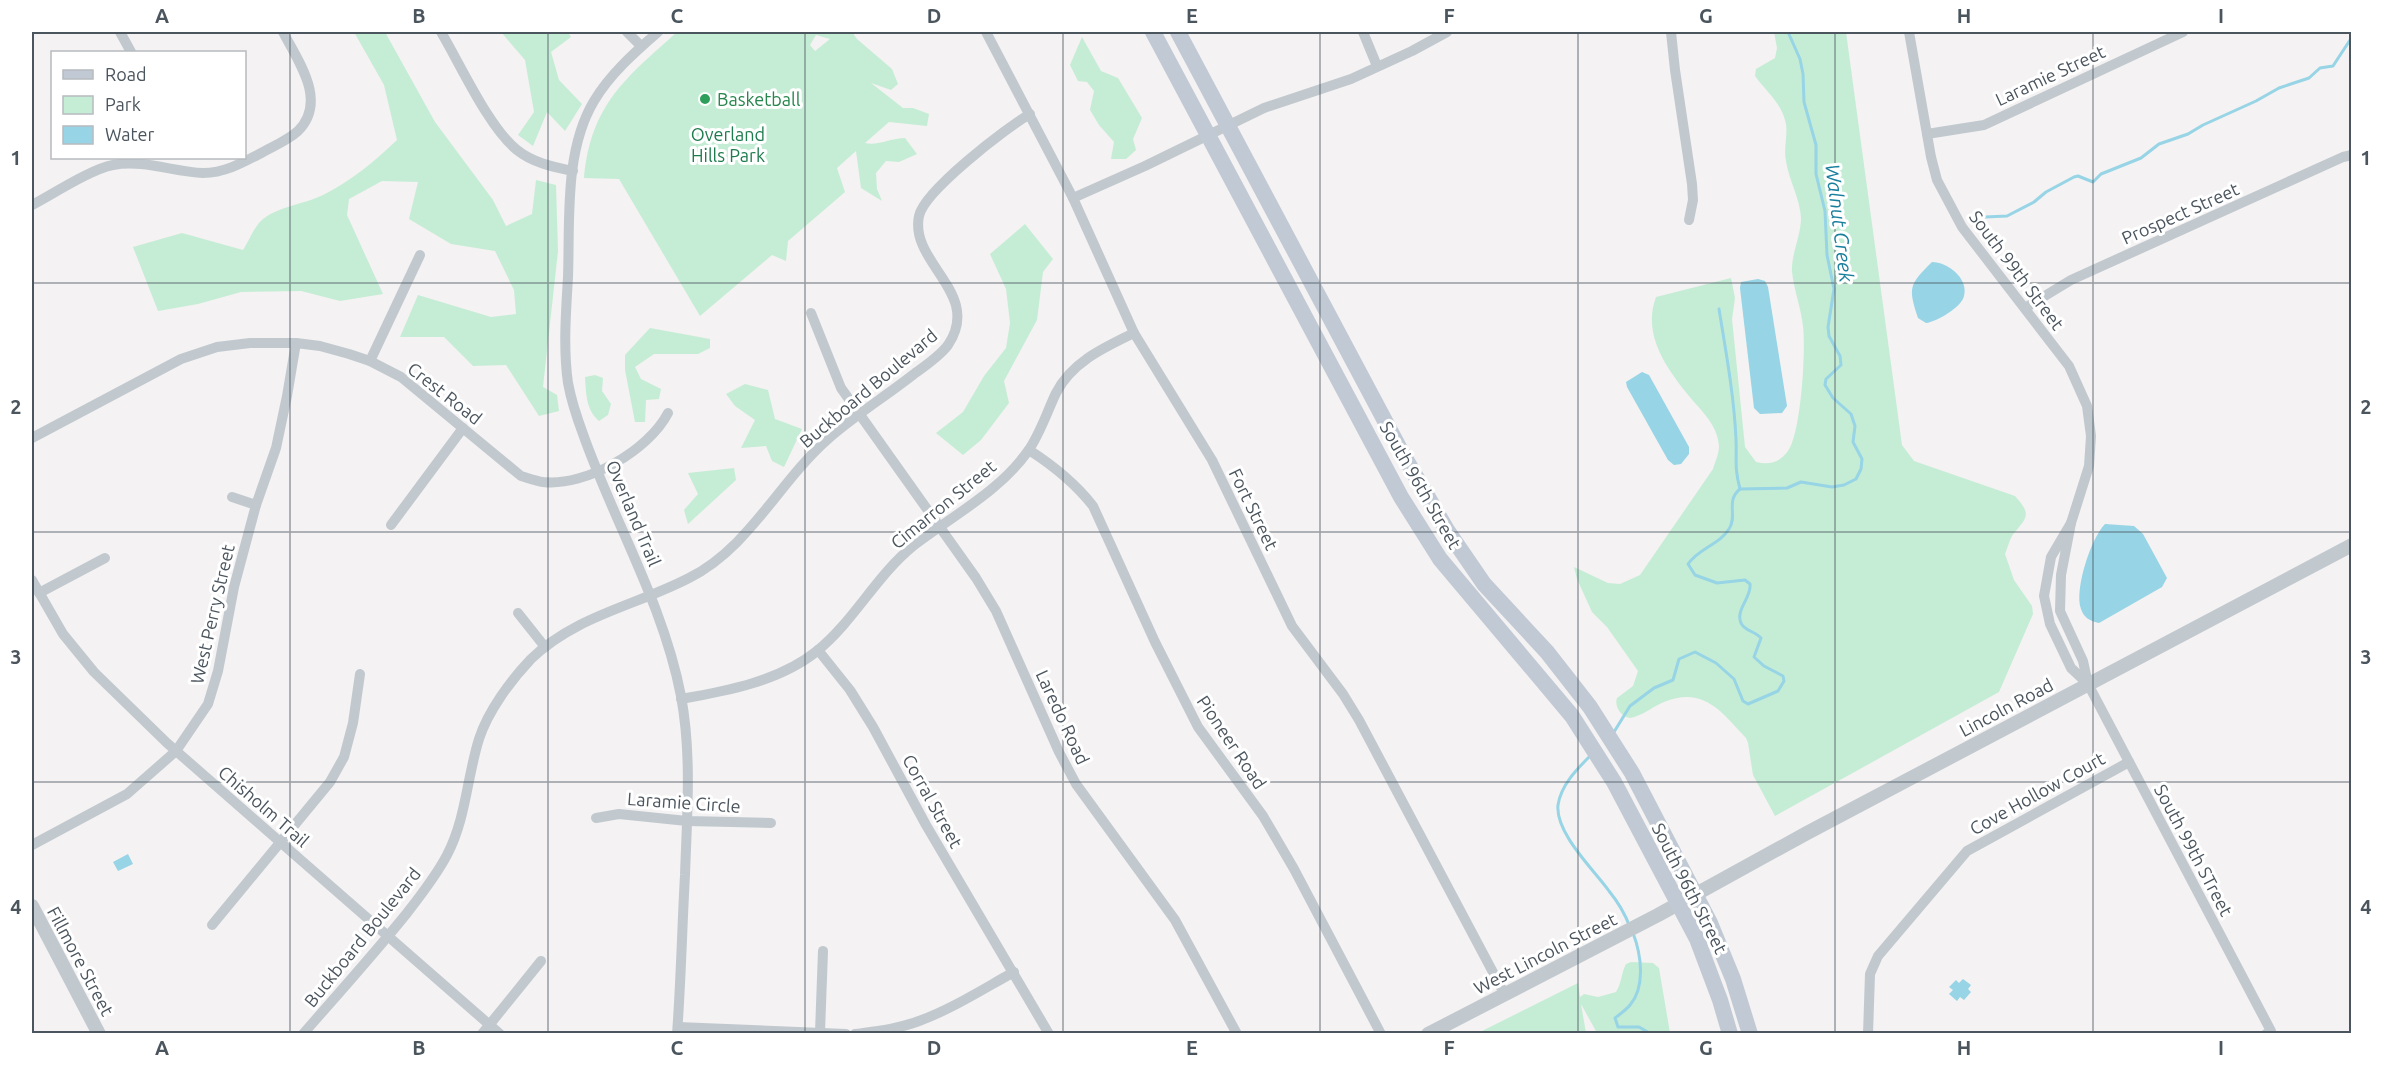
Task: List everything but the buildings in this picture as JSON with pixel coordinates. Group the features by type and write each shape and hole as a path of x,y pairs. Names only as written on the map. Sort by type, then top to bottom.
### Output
{"main road":[{"name":"South 96th Street","path":"1153,32 1401,497 1440,559 1572,716 1614,782 1707,964 1730,1034"},
{"name":"South 96th Street","path":"1178,32 1401,451 1447,530 1484,584 1548,652 1590,707 1632,773 1722,950 1750,1034"}],"street":[{"path":"120,32 130,51"},
{"path":"32,205 111,165 167,163 204,173 225,171 284,141 298,130 308,115 311,98 308,80 283,32"},
{"path":"441,32 501,135 518,151 536,161 573,171"},
{"path":"627,32 641,46"},
{"name":"Overland Trail","path":"658,32 609,79 593,102 582,131 573,171 566,333 568,383 582,433 651,594 667,640 681,699 688,761 677,1030"},
{"name":"Fort Street","path":"986,32 1073,198 1134,333 1212,460 1292,626 1343,694 1359,720 1504,993"},
{"path":"1363,32 1377,66"},
{"path":"1073,198 1264,108 1318,91 1412,51 1447,32"},
{"path":"1671,32 1692,184 1693,200 1689,220"},
{"name":"South 99th Street","path":"1909,32 1937,180 1962,227 2069,366 2082,392 2090,421 2089,466 2072,523 2061,575 2060,611 2083,661 2088,684"},
{"name":"Laramie Street","path":"1927,134 1984,125 2183,32"},
{"name":"Buckboard Boulevard","path":"303,1034 387,937 426,888 447,854 468,790 479,738 493,710 523,668 565,632 596,616 689,578 717,561 739,541 827,440 946,348 954,333 958,318 950,290 924,247 918,230 919,217 924,203 1011,125 1030,114"},
{"name":"Prospect Street","path":"2025,308 2071,280 2343,157 2352,155"},
{"path":"370,361 420,255"},
{"name":"Laredo Road","path":"811,313 841,388 941,526 996,610 1059,752 1076,784 1176,920 1237,1034"},
{"name":"Cimarron Street","path":"681,699 769,677 795,666 818,651 894,564 912,547 1001,482 1029,450 1058,390 1070,372 1092,354 1134,333"},
{"name":"Crest Road","path":"32,438 181,359 217,347 250,343 296,343 320,346 370,361 401,377 521,476 543,482 569,480 598,471 625,456 649,439 661,427 668,412"},
{"name":"West Perry Street","path":"32,845 127,794 176,751 208,704 218,671 234,587 256,505 276,448 296,343"},
{"path":"391,525 463,428"},
{"name":"Pioneer Road","path":"1029,450 1060,471 1093,506 1155,642 1198,727 1263,816 1294,869 1381,1034"},
{"path":"232,498 256,505"},
{"name":"Lincoln Road","path":"1678,904 2352,545"},
{"path":"39,593 105,558"},
{"name":"Chisholm Trail","path":"32,580 63,634 94,672 176,751 387,937 486,1029 500,1034"},
{"path":"518,613 545,647"},
{"name":"Corral Street","path":"818,651 850,690 873,727 926,825 1049,1034"},
{"path":"212,925 330,782 344,757 353,723 360,674"},
{"name":"South 99th STreet","path":"2088,684 2268,1032"},
{"name":"Cove Hollow Court","path":"1868,1034 1872,966 1966,851 2129,762"},
{"name":"Laramie Circle","path":"596,818 619,814 687,821 771,823"},
{"name":"West Lincoln Street","path":"1428,1034 1678,904"},
{"name":"Fillmore Street","path":"32,906 99,1034"},
{"path":"820,1032 823,951"},
{"path":"486,1029 542,961"},
{"path":"855,1034 889,1032 918,1022 945,1010 1014,972"},
{"path":"677,1030 846,1034"}],"green space":[{"path":"354,32 385,32 435,122 493,200 506,226 532,214 536,180 556,185 558,251 543,387 557,395 559,411 539,416 506,365 473,366 444,337 400,337 418,295 491,317 516,314 514,290 495,251 451,244 409,219 418,182 382,181 349,199 347,215 383,294 340,301 301,291 241,292 198,304 158,311 133,247 182,233 243,250 263,219 277,211 316,198 333,189 362,170 397,140 384,85"},
{"path":"501,32 568,32 571,37 551,52 559,80 582,104 565,131 547,112 533,146 518,135 534,112 525,60"},
{"name":"Overland Hills Park","path":"677,32 852,32 892,69 898,84 891,90 871,83 903,108 913,108 929,114 927,126 889,122 865,143 905,138 917,154 899,162 886,161 876,173 877,189 882,201 861,188 856,151 837,168 845,192 788,241 786,261 772,255 700,316 619,179 584,178 594,130 603,111 627,79","holes":["816,35 830,39 815,51 810,45"]},
{"path":"1774,32 1846,32 1902,445 1914,461 2015,496 2020,502 2026,514 2025,518 2012,537 2005,554 2014,580 2032,606 2033,614 1999,692 1775,816 1753,775 1746,738 1710,704 1690,697 1678,698 1664,702 1634,717 1630,718 1621,713 1617,708 1617,698 1633,686 1638,671 1607,627 1592,612 1574,567 1608,583 1620,584 1640,575 1713,469 1717,458 1719,446 1714,427 1667,367 1660,354 1652,326 1652,312 1656,297 1731,278 1735,298 1732,319 1745,447 1756,462 1769,463 1785,455 1792,442 1802,391 1804,353 1802,319 1792,272 1801,218 1799,203 1786,161 1785,120 1776,102 1755,76 1756,69 1775,58 1777,48"},
{"path":"1082,37 1101,71 1118,78 1142,118 1133,139 1136,150 1126,159 1111,159 1114,142 1090,110 1094,91 1087,82 1078,81 1070,65"},
{"path":"1025,224 1053,259 1043,272 1037,320 1004,381 1009,403 981,440 963,455 936,433 963,412 984,376 1006,348 1010,323 1006,289 990,254"},
{"path":"650,328 710,339 710,348 698,354 654,354 635,367 641,379 661,389 659,399 646,400 645,422 635,422 625,370 625,355"},
{"path":"595,375 603,378 602,391 611,404 608,415 599,421 591,412 586,389 585,377"},
{"path":"745,384 768,390 775,419 802,429 784,467 772,461 766,446 741,448 755,420 735,406 726,394"},
{"path":"734,468 736,480 688,524 684,510 698,494 688,473"},
{"path":"1631,962 1653,963 1659,968 1670,1033 1597,1033 1581,1004 1586,1033 1478,1033 1578,983 1580,997 1584,994 1598,997 1616,992 1626,964"}],"water":[{"path":"1932,262 1944,265 1956,272 1965,289 1959,305 1942,317 1926,323 1918,318 1912,293 1915,282"},
{"path":"1758,279 1765,281 1768,287 1787,406 1782,413 1760,414 1754,408 1740,288 1741,282"},
{"path":"1642,372 1649,375 1689,447 1689,454 1681,464 1674,465 1668,460 1627,387 1626,382"},
{"path":"2105,524 2134,526 2143,534 2167,578 2162,587 2099,623 2084,615 2079,600 2089,552"},
{"path":"128,854 133,864 118,871 113,862"},
{"path":"1963,979 1971,985 1968,989 1971,992 1964,1000 1960,997 1957,1001 1949,994 1953,990 1949,987 1956,980 1959,983"}],"waterway":[{"name":"Walnut Creek","path":"1614,732 1630,706 1654,688 1673,680 1679,659 1695,652 1716,663 1734,679 1743,701 1748,704 1778,691 1784,681 1783,676 1764,666 1754,657 1761,638 1741,623 1740,613 1749,594 1750,584 1745,580 1717,583 1695,575 1688,564 1729,529 1733,498 1740,489 1787,488 1801,482 1832,487 1844,485 1856,479 1861,469 1862,459 1853,442 1855,426 1851,414 1833,398 1825,385 1826,379 1841,365 1840,356 1829,336 1828,327 1834,289 1827,255 1825,211 1816,174 1816,145 1804,102 1800,59 1788,32"},
{"path":"1985,217 2007,216 2074,177 2078,176 2093,182 2101,174 2141,158 2159,144 2188,134 2279,88 2309,78 2320,68 2333,66 2352,37"},
{"path":"1719,309 1732,390 1736,469 1740,489"},
{"name":"Walnut Creek","path":"1590,756 1562,791 1558,805 1559,816 1569,839 1615,899 1630,927"},
{"name":"Walnut Creek","path":"1633,933 1640,960 1638,989 1630,1005 1615,1018 1618,1027 1639,1027 1651,1034"}],"place":[{"name":"Basketball","path":"705,99"}]}
